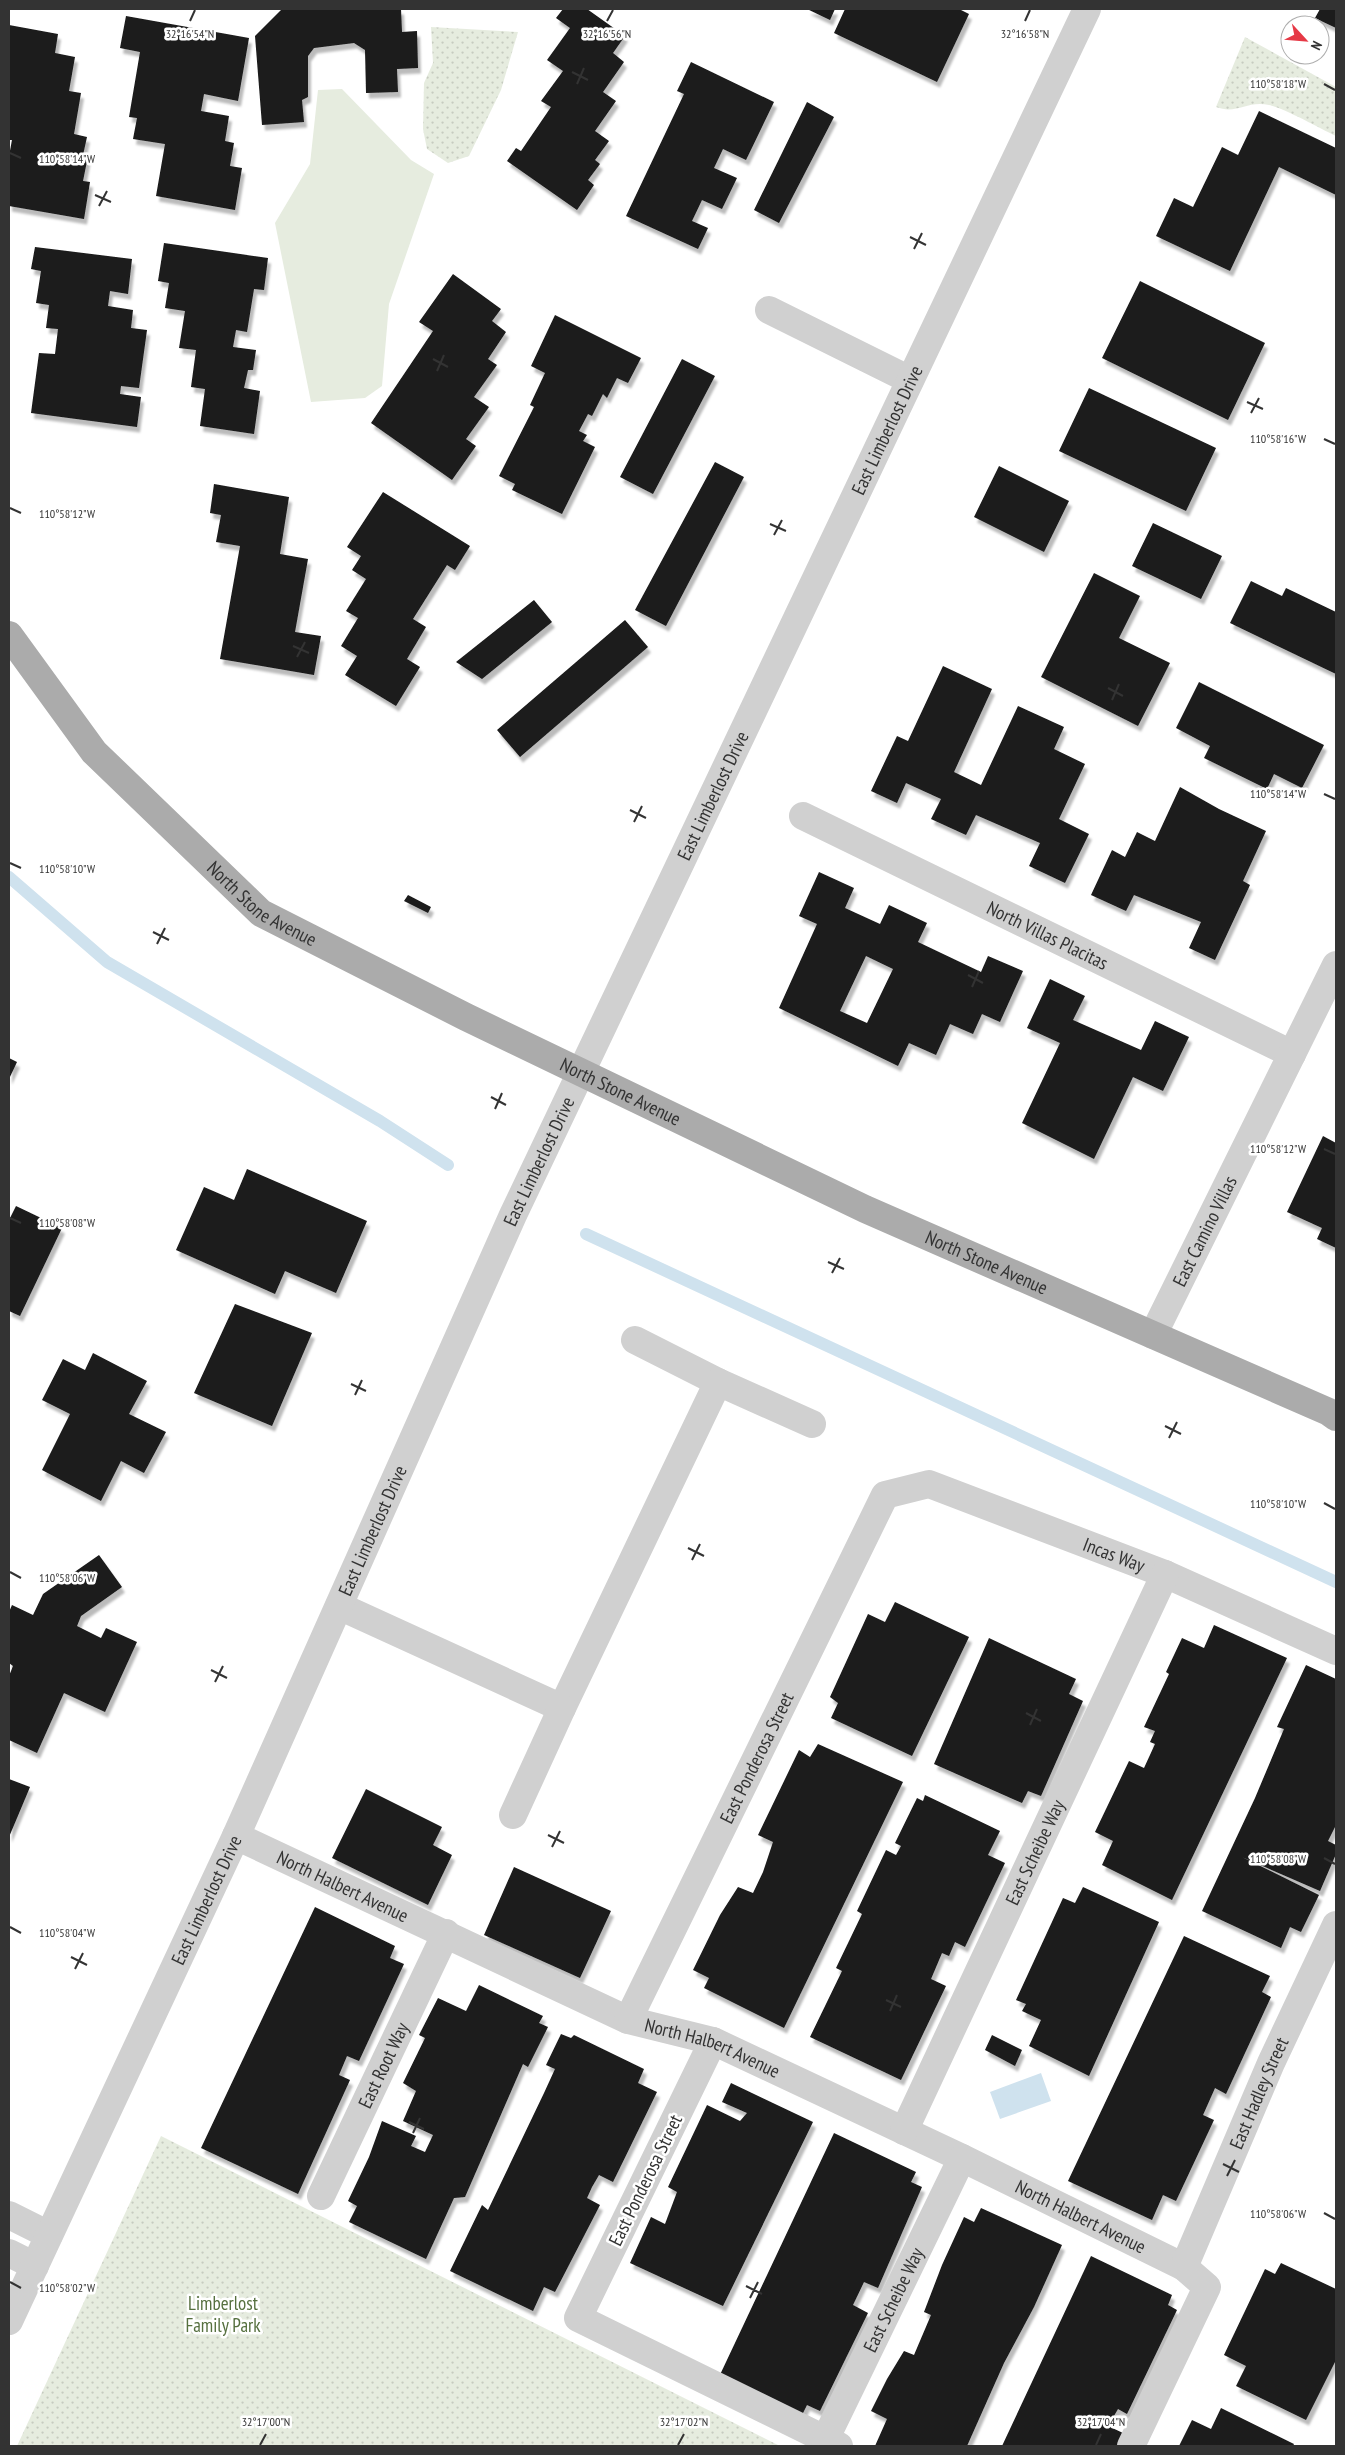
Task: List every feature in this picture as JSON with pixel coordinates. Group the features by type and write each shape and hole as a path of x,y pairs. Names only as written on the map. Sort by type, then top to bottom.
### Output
{"main road":[{"name":"North Stone Avenue","path":"9,635 94,752 261,913 582,1073 865,1209 1334,1414"}],"street":[{"name":"East Limberlost Drive","path":"9,2322 236,1836 514,1215 1087,9"},
{"path":"769,310 910,380"},
{"name":"North Villas Placitas","path":"803,816 1292,1054"},
{"name":"East Camino Villas","path":"1153,1335 1336,965"},
{"path":"635,1340 718,1382 812,1424"},
{"path":"513,1815 718,1382"},
{"name":"Incas Way","path":"885,1495 929,1484 1165,1574 1336,1651"},
{"name":"East Ponderosa Street","path":"628,2020 885,1495"},
{"name":"East Scheibe Way","path":"904,2131 1165,1574"},
{"path":"339,1606 562,1708"},
{"name":"North Halbert Avenue","path":"236,1836 628,2020 713,2041 962,2158 1184,2267"},
{"name":"East Hadley Street","path":"1184,2267 1271,2063 1336,1925"},
{"name":"East Root Way","path":"321,2196 446,1933"},
{"name":"East Ponderosa Street","path":"713,2041 578,2318 832,2443"},
{"name":"East Scheibe Way","path":"832,2443 962,2158"},
{"path":"9,2215 49,2235"},
{"path":"9,2253 35,2266"},
{"path":"1131,2446 1207,2287 1184,2267"}],"green space":[{"path":"431,27 518,32 501,90 469,156 448,163 427,149 423,129 424,83 433,63"},
{"path":"1245,37 1280,56 1280,65 1296,65 1336,87 1336,136 1293,114 1269,105 1254,104 1236,109 1216,107"},
{"path":"342,89 411,160 434,174 389,304 382,386 365,398 311,402 275,223 310,164 318,90"},
{"name":"Limberlost Family Park","path":"161,2136 780,2446 17,2446"}],"water":[{"path":"1041,2073 1051,2101 1000,2119 990,2092"}],"building":[{"path":"282,9 401,9 402,32 417,31 418,68 397,69 398,92 366,93 365,50 354,43 314,48 308,56 308,97 302,100 304,122 262,125 255,36"},
{"path":"563,9 587,9 625,36 613,53 624,62 603,92 616,101 595,131 609,141 595,160 600,164 588,180 594,185 577,210 507,161 516,148 521,151 551,107 541,101 563,71 547,60 570,28 556,18"},
{"path":"807,9 835,9 830,20"},
{"path":"845,9 959,9 969,14 937,82 834,33"},
{"path":"1320,9 1336,9 1336,28 1330,25 1330,15 1317,15"},
{"path":"126,16 249,38 238,101 204,94 201,111 229,116 225,141 234,143 230,166 242,168 235,210 156,196 165,144 133,139 137,118 129,117 140,52 120,48"},
{"path":"9,25 58,34 55,53 75,57 69,91 81,93 74,134 87,137 83,155 88,156 83,181 90,182 84,219 9,206 9,156 12,140 9,140"},
{"path":"691,62 774,102 746,160 723,149 714,168 737,178 722,209 702,200 692,221 708,228 698,249 626,216 684,94 677,91"},
{"path":"807,102 834,117 779,223 754,210"},
{"path":"1259,111 1336,148 1336,195 1279,167 1230,271 1156,236 1174,198 1193,207 1222,147 1238,155"},
{"path":"164,243 268,258 264,290 254,289 247,332 236,330 233,347 256,350 253,370 248,370 244,388 260,391 254,434 200,426 205,389 191,387 196,350 179,348 185,311 165,308 169,283 158,281"},
{"path":"35,247 132,259 128,294 110,291 108,306 133,310 131,328 147,330 139,388 121,386 120,394 141,397 137,427 31,413 39,353 55,354 58,329 46,328 49,305 36,303 41,271 31,269"},
{"path":"453,274 501,309 492,321 506,332 488,359 497,365 474,397 489,407 466,439 476,446 452,480 371,423 433,331 419,322"},
{"path":"1140,281 1265,343 1228,420 1102,358"},
{"path":"555,315 641,358 628,383 617,378 607,398 603,394 592,416 588,414 579,431 587,435 583,441 595,447 562,514 512,490 515,484 499,476 534,407 530,405 545,373 531,366"},
{"path":"682,359 715,376 653,494 620,477"},
{"path":"1089,388 1216,448 1186,511 1059,451"},
{"path":"715,462 744,477 666,626 635,610"},
{"path":"999,466 1069,501 1044,552 974,517"},
{"path":"214,484 289,497 280,554 308,559 295,632 321,636 314,675 220,659 240,546 216,542 221,515 210,513"},
{"path":"383,492 470,546 455,570 447,565 413,619 426,627 407,659 420,667 396,706 345,675 357,656 341,646 358,618 346,611 366,579 352,570 361,556 347,547"},
{"path":"1153,523 1222,556 1201,599 1132,566"},
{"path":"1094,573 1140,596 1119,638 1170,663 1138,726 1041,677"},
{"path":"1251,581 1282,596 1286,588 1336,612 1336,674 1230,623"},
{"path":"534,600 552,622 482,679 456,662"},
{"path":"625,620 648,647 520,757 497,730"},
{"path":"943,666 992,689 954,772 981,785 1018,706 1064,727 1054,749 1085,764 1059,819 1089,834 1065,883 1029,866 1040,843 976,815 966,835 931,819 941,799 906,783 897,803 871,791 897,736 908,741"},
{"path":"1199,682 1324,745 1302,788 1274,774 1267,789 1204,758 1210,746 1176,728"},
{"path":"1180,787 1219,809 1266,831 1243,881 1250,885 1215,960 1189,948 1201,922 1134,895 1126,911 1091,895 1112,850 1125,857 1137,832 1155,841"},
{"path":"819,872 854,888 845,908 880,924 889,905 927,923 918,942 981,972 988,956 1023,971 1000,1022 982,1014 973,1034 950,1024 936,1055 909,1043 898,1066 779,1008 817,924 799,916","holes":["866,956 893,969 867,1023 840,1011"]},
{"path":"408,895 431,907 428,913 404,901"},
{"path":"1050,979 1085,996 1073,1020 1141,1050 1155,1021 1189,1037 1163,1091 1133,1077 1094,1159 1022,1123 1060,1043 1027,1028"},
{"path":"9,1058 17,1062 9,1079"},
{"path":"1323,1136 1336,1143 1336,1248 1317,1239 1322,1228 1287,1212"},
{"path":"247,1169 367,1221 336,1293 285,1271 275,1294 176,1250 204,1187 234,1200"},
{"path":"16,1206 62,1228 20,1316 9,1311 9,1220"},
{"path":"235,1304 312,1333 272,1426 194,1393"},
{"path":"93,1353 147,1381 129,1414 166,1432 144,1473 121,1461 101,1501 42,1470 70,1414 42,1400 63,1359 85,1370"},
{"path":"99,1555 122,1587 81,1616 77,1626 101,1638 106,1628 137,1642 105,1712 64,1693 37,1753 9,1740 9,1676 13,1666 9,1663 9,1612 12,1605 33,1615 43,1594"},
{"path":"895,1602 969,1637 912,1756 831,1718 838,1703 830,1697 868,1614 885,1622"},
{"path":"1214,1625 1287,1658 1172,1900 1102,1865 1113,1841 1095,1832 1129,1761 1144,1768 1155,1744 1150,1742 1155,1731 1144,1727 1169,1674 1166,1672 1182,1638 1204,1648"},
{"path":"989,1638 1076,1679 1069,1694 1083,1701 1041,1796 1028,1791 1022,1803 934,1764"},
{"path":"1306,1665 1336,1679 1336,1825 1328,1841 1336,1845 1336,1854 1320,1891 1242,1857 1319,1895 1301,1932 1290,1927 1281,1948 1202,1911 1255,1798 1284,1729 1277,1727"},
{"path":"818,1744 903,1782 784,2028 704,1988 709,1978 693,1970 720,1915 738,1887 753,1893 763,1872 773,1842 758,1835 799,1750 810,1757"},
{"path":"9,1779 30,1787 9,1837"},
{"path":"366,1789 442,1827 433,1845 452,1855 428,1905 332,1858"},
{"path":"925,1795 1000,1831 988,1855 1005,1863 965,1947 955,1942 949,1956 942,1953 931,1979 946,1986 901,2080 810,2037 842,1971 836,1968 862,1914 857,1911 886,1850 896,1855 901,1846 895,1843 917,1798 923,1801"},
{"path":"514,1867 611,1911 580,1978 484,1935"},
{"path":"1083,1887 1159,1922 1089,2076 1029,2046 1041,2020 1022,2011 1026,2004 1016,2000 1063,1898 1075,1903"},
{"path":"315,1907 395,1946 390,1958 404,1964 359,2061 347,2056 339,2075 350,2080 298,2194 201,2148"},
{"path":"1184,1936 1270,1976 1262,1992 1271,1997 1226,2094 1215,2088 1203,2115 1214,2120 1176,2201 1163,2195 1152,2220 1068,2181"},
{"path":"479,1985 543,2016 539,2023 548,2027 528,2067 523,2064 465,2197 454,2198 426,2259 349,2222 357,2206 348,2201 369,2157 382,2121 416,2136 411,2146 425,2152 433,2135 403,2121 416,2091 403,2083 425,2038 419,2035 438,1998 466,2011"},
{"path":"561,2034 571,2038 574,2035 644,2069 638,2083 657,2092 613,2182 599,2175 592,2187 587,2198 600,2205 555,2292 544,2287 533,2311 450,2271 482,2205 488,2210 544,2093 555,2069 546,2065"},
{"path":"992,2035 1022,2050 1015,2066 985,2050"},
{"path":"731,2083 813,2122 723,2306 630,2263 651,2217 665,2224 677,2192 668,2187 707,2105 740,2121 747,2113 722,2102"},
{"path":"834,2133 916,2172 911,2182 922,2187 878,2288 864,2282 853,2305 868,2313 820,2411 807,2405 800,2419 718,2379"},
{"path":"981,2208 1062,2245 1034,2307 1004,2363 967,2446 875,2446 887,2419 871,2411 904,2351 914,2355 931,2315 924,2312 942,2265 964,2217 974,2222"},
{"path":"1091,2256 1172,2295 1168,2305 1177,2310 1127,2414 1118,2409 1108,2426 1123,2433 1117,2446 1002,2446"},
{"path":"1281,2263 1336,2289 1336,2360 1306,2420 1236,2386 1246,2366 1224,2355 1265,2269 1275,2274"},
{"path":"1221,2408 1294,2444 1293,2446 1179,2446 1192,2420 1211,2429"}],"waterway":[{"path":"9,877 107,962 380,1121 448,1165"},
{"path":"586,1234 1336,1582"}]}
